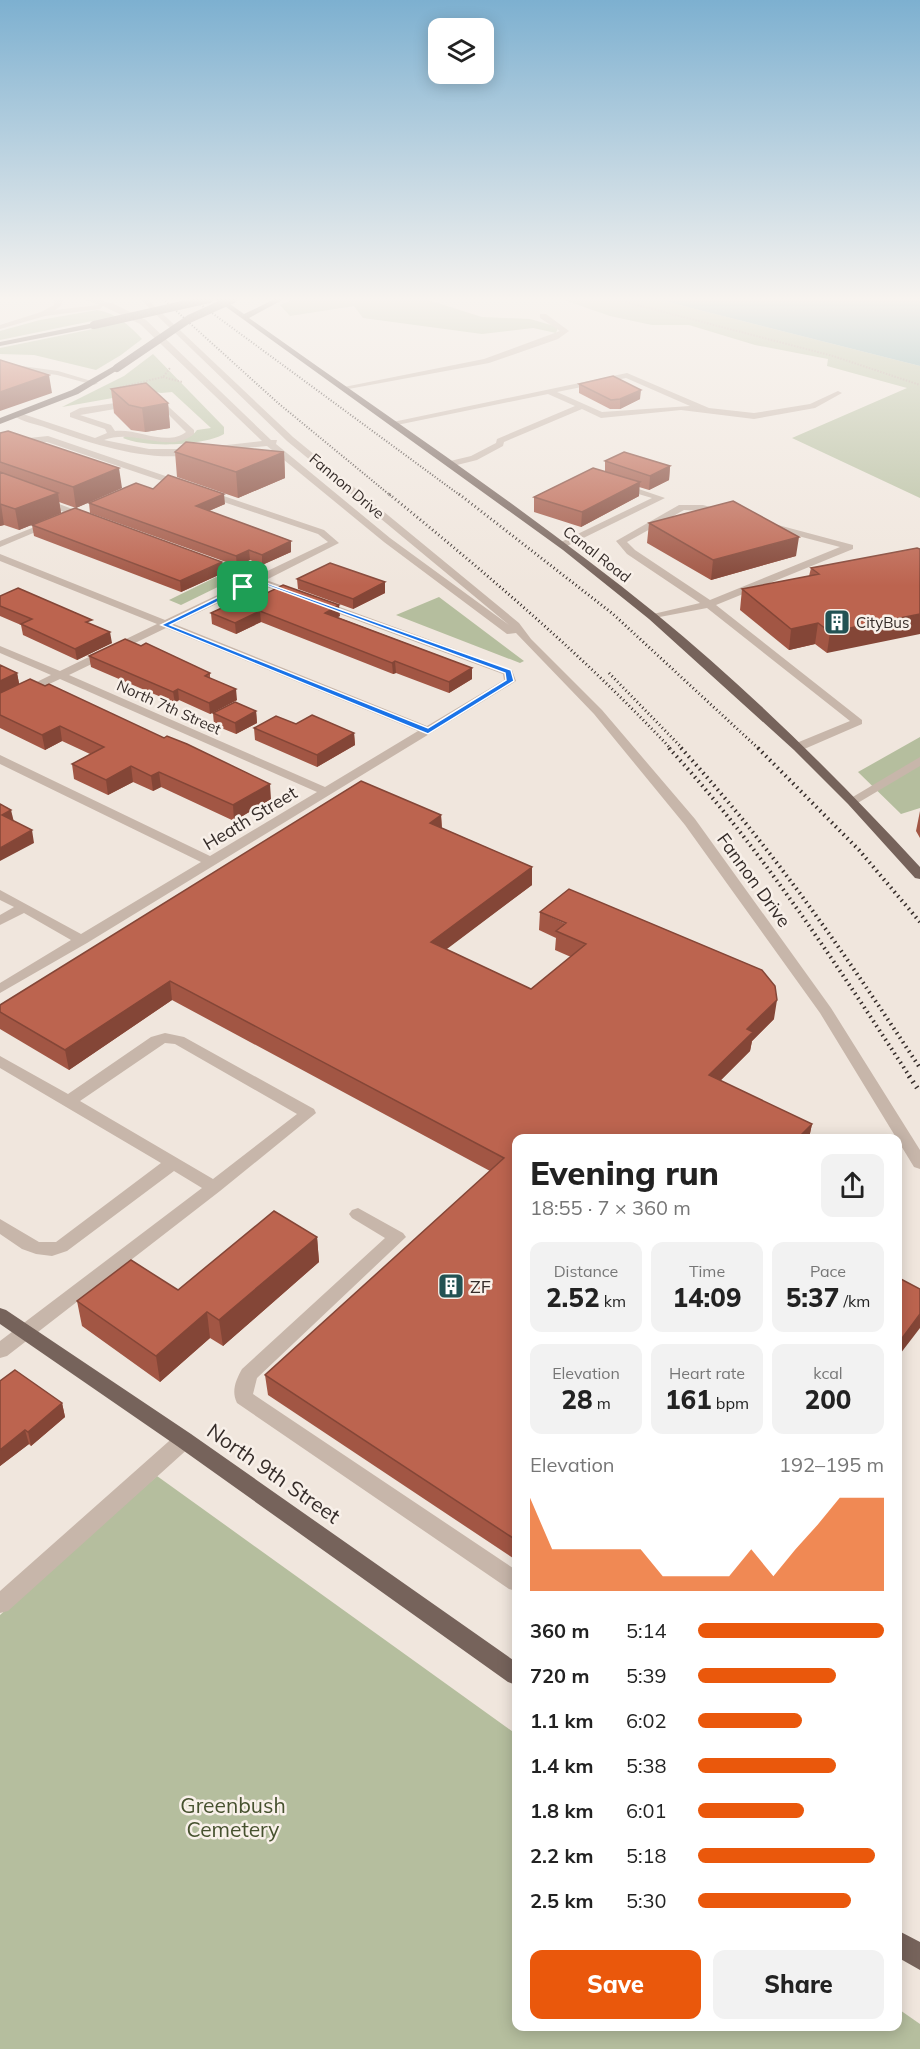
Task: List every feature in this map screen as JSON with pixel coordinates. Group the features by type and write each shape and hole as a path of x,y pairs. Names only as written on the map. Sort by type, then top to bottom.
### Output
{"main road":[{"path":"0,421 69,395"},
{"name":"Canal Road","path":"352,395 562,545 653,617 798,747 852,801 920,876"},
{"name":"North 9th Street","path":"0,1315 184,1440 512,1672"},
{"path":"902,1945 920,1957"}],"street":[{"name":"Fannon Drive","path":"219,395 269,443 387,540 503,628 527,641"},
{"name":"Fannon Drive","path":"242,395 290,440 507,618 598,712 690,822 826,1011 920,1163"},
{"path":"392,423 531,395"},
{"path":"557,395 601,415 681,406 754,417 812,406 835,395"},
{"path":"673,395 709,411"},
{"path":"96,440 112,434 130,433 169,440 185,437 191,432 162,401 155,399 80,411 74,415 108,427 112,434"},
{"path":"681,406 690,402"},
{"path":"449,464 474,458 500,444 500,441 583,406"},
{"path":"16,415 122,448 162,453 290,440"},
{"path":"0,444 48,439 321,532 334,543 0,704"},
{"path":"142,486 163,477"},
{"path":"562,545 660,498 615,484"},
{"path":"30,496 95,521"},
{"path":"0,544 90,507"},
{"path":"653,617 709,604 850,547 703,508 682,507 621,541 631,552 709,604 858,722 798,747"},
{"path":"192,556 302,596"},
{"path":"0,557 428,731"},
{"name":"Heath Street","path":"0,989 510,681 508,672 313,600"},
{"name":"North 7th Street","path":"0,649 326,792"},
{"path":"0,759 211,862"},
{"path":"852,801 920,761"},
{"path":"0,894 82,940"},
{"path":"0,921 24,908"},
{"path":"0,1351 308,1113 179,1040 165,1038 156,1040 69,1101"},
{"path":"0,1060 214,1187"},
{"path":"0,1225 40,1250 48,1251 61,1247 173,1163"},
{"path":"358,1214 397,1237 249,1374 243,1389 244,1398 512,1579"},
{"path":"0,1604 184,1440"}],"green space":[{"path":"87,395 132,395 62,407"},
{"path":"175,395 193,395 224,427 224,434 202,441 174,444 145,443 123,438 126,435 153,440 184,439 197,430 211,428"},
{"path":"892,395 920,395 920,498 792,438"},
{"path":"216,577 228,582 181,605 169,600"},
{"path":"439,597 524,661 520,663 396,615"},
{"path":"920,737 920,808 901,814 858,772"},
{"name":"Greenbush Cemetery","path":"157,1476 512,1731 512,2031 902,2031 902,2011 920,2024 920,2049 0,2049 0,1615"}],"building":[{"path":"117,395 159,395 168,403 142,408 129,405"},
{"path":"600,395 630,395 620,399 611,400"},
{"path":"8,431 119,468 73,487 0,462 0,433"},
{"path":"186,442 284,452 236,472 175,452"},
{"path":"624,452 670,466 650,476 605,461"},
{"path":"593,468 640,482 582,512 534,497"},
{"path":"0,472 58,493 15,509 0,504"},
{"path":"168,475 224,494 196,506 291,541 262,555 249,550 236,556 89,503 136,483 153,489"},
{"path":"733,501 799,537 713,560 649,523"},
{"path":"75,508 222,562 180,581 32,525"},
{"name":"CityBus","path":"920,549 920,614 830,632 818,623 791,629 742,589 819,574 811,568"},
{"path":"330,563 385,582 353,599 297,579"},
{"path":"283,585 339,605 325,613 472,668 449,682 395,661 392,663 260,611 235,623 211,613 260,590 267,593"},
{"path":"18,588 92,620 86,622 110,632 75,649 21,624 32,619 0,606 0,596"},
{"path":"125,639 141,646 146,643 210,673 205,676 236,689 209,703 178,689 173,692 89,656"},
{"path":"0,665 17,673 0,681"},
{"path":"30,679 45,686 49,684 164,738 167,736 187,744 270,784 233,805 159,772 151,776 131,766 106,780 72,764 104,747 60,726 42,735 0,715 0,693"},
{"path":"235,702 256,711 235,723 213,713"},
{"path":"312,715 354,733 317,755 254,728 276,716 296,724"},
{"name":"ZF","path":"361,781 441,815 430,823 532,867 431,942 531,989 586,944 556,931 566,923 540,912 569,889 762,970 775,986 777,1000 747,1029 753,1032 709,1075 812,1124 802,1134 512,1134 512,1537 265,1375 504,1158 170,981 65,1050 0,1012 0,1005"},
{"path":"0,804 11,810 2,815 32,830 0,848"},
{"path":"274,1211 317,1237 219,1320 207,1312 156,1356 77,1301 131,1260 178,1290"},
{"path":"902,1280 920,1289 920,1314 902,1338"},
{"path":"15,1370 62,1403 28,1432 25,1430 0,1450 0,1381"}],"railway":[{"path":"269,395 391,496"},
{"path":"323,395 461,496"},
{"path":"389,494 463,555 570,649 671,749"},
{"path":"459,494 613,614 759,749"},
{"path":"609,673 683,749"},
{"path":"669,748 703,786 766,866 910,1077"},
{"path":"681,748 778,864 864,984 920,1068"},
{"path":"759,749 859,850 920,922"},
{"path":"909,1076 920,1092"}],"place":[{"name":"CityBus","path":"837,622"},
{"name":"ZF","path":"451,1286"}],"route":[{"path":"257,580 508,672 510,681 428,731 164,625 243,587 257,580"}]}
